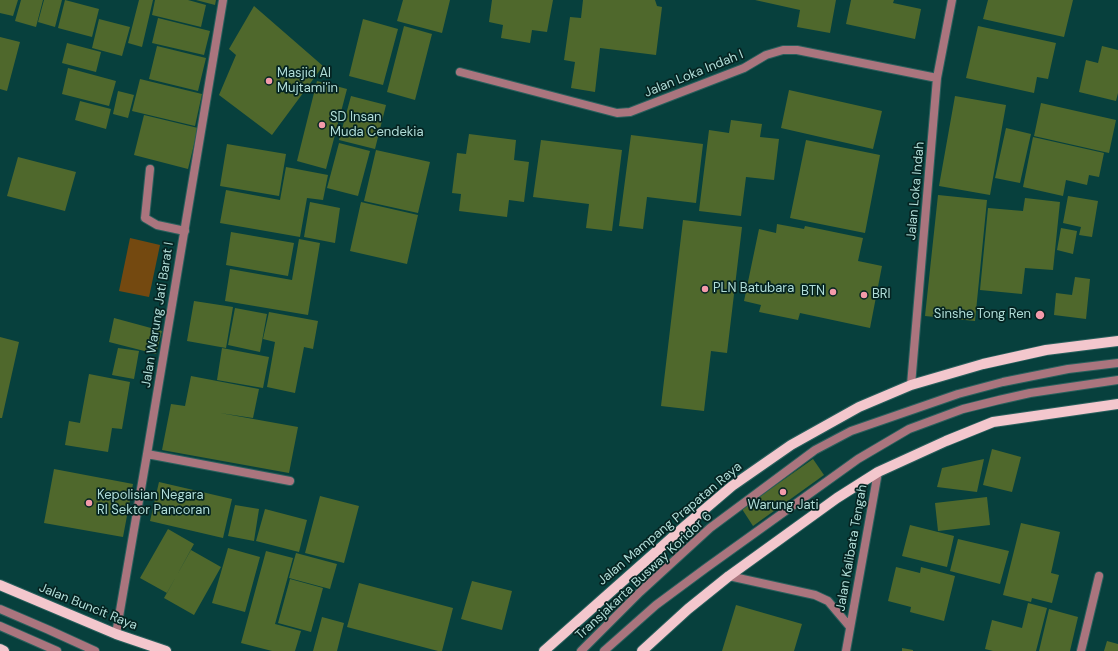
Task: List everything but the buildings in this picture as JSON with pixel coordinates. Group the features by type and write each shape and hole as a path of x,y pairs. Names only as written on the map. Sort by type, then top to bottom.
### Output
{"main road":[{"name":"Jalan Mampang Prapatan Raya","path":"544,651 732,486 791,445 859,407 911,385 984,364 1046,350 1118,341"},
{"path":"642,651 688,609 729,576 837,498 878,472 946,441 993,422 1118,404"},
{"name":"Jalan Buncit Raya","path":"0,585 116,634 166,651"},
{"path":"0,650 4,651"}],"street":[{"name":"Jalan Warung Jati Barat I","path":"116,634 223,0"},
{"name":"Jalan Loka Indah","path":"911,385 937,78 952,0"},
{"name":"Jalan Loka Indah I","path":"460,72 618,113 630,112 744,68 766,55 783,50 797,50 937,78"},
{"path":"150,169 145,218 157,225 185,231"},
{"name":"Transjakarta Busway Koridor 6","path":"582,651 640,592 710,528 815,450 851,431 916,407 958,394 1003,382 1068,369 1118,363"},
{"path":"604,651 656,605 706,568 858,459 909,429 963,409 1000,400 1030,393 1118,380"},
{"path":"147,454 290,481"},
{"name":"Jalan Kalibata Tengah","path":"846,651 878,472"},
{"name":"Jalan Kalibata Tengah","path":"729,576 815,595 828,600 850,627"},
{"path":"1081,651 1098,576"},
{"path":"0,609 95,651"},
{"path":"0,626 57,651"}],"shaded area":[{"path":"130,238 160,245 149,297 119,291"}],"place":[{"name":"Masjid Al Mujtami'in","path":"269,81"},
{"name":"SD Insan Muda Cendekia","path":"322,125"},
{"name":"PLN Batubara","path":"705,289"},
{"name":"BTN","path":"833,292"},
{"name":"BRI","path":"864,295"},
{"name":"Sinshe Tong Ren","path":"1040,315"},
{"name":"Warung Jati","path":"783,492"},
{"name":"Kepolisian Negara RI Sektor Pancoran","path":"89,503"}]}
